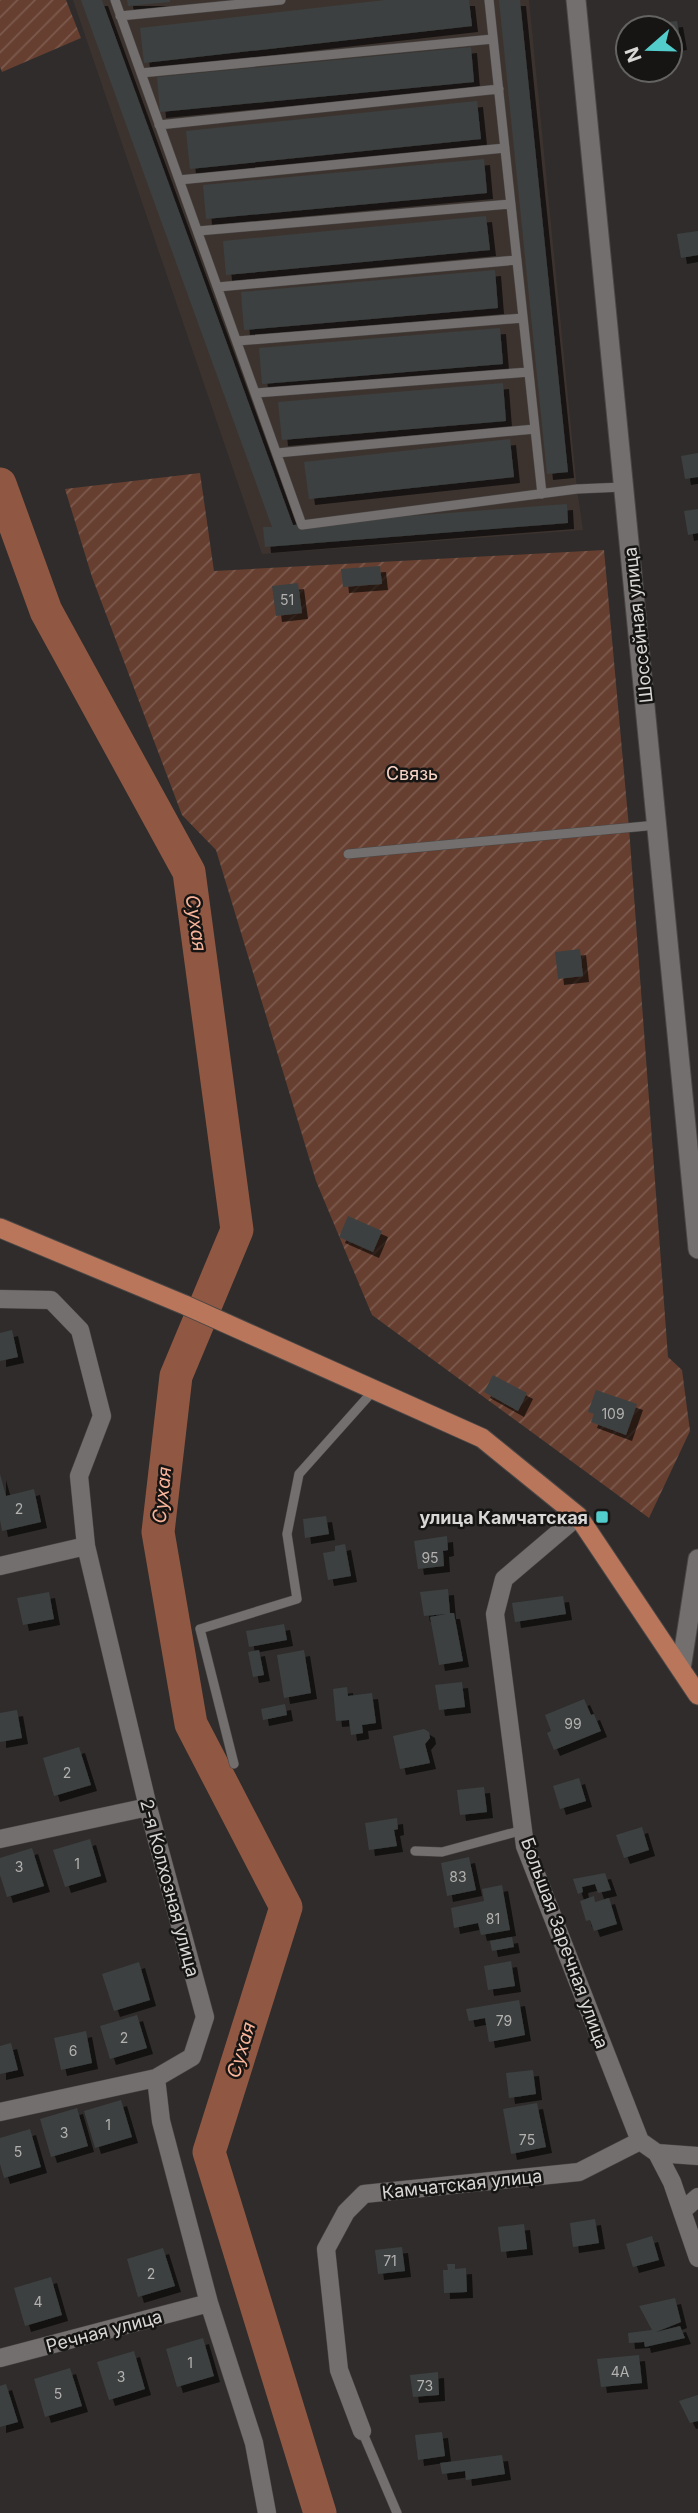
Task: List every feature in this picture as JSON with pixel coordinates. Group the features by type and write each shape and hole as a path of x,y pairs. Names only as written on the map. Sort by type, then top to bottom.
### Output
{"main road":[{"path":"2,1234 185,1305 482,1438 578,1516 698,1695"}],"street":[{"name":"Шоссейная улица","path":"576,0 698,1249"},
{"name":"2-я Колхозная улица","path":"0,1298 51,1300 80,1330 102,1416 79,1476 86,1546 148,1807 205,2017 192,2057 156,2078 0,2112"},
{"name":"Большая Заречная улица","path":"578,1516 504,1579 495,1614 525,1846 639,2141"},
{"path":"0,1566 86,1546"},
{"path":"681,1669 698,1559"},
{"path":"0,1839 148,1807"},
{"path":"156,2078 161,2121 209,2303 254,2443 267,2513"},
{"path":"639,2141 657,2153 672,2182 698,2258"},
{"name":"Камчатская улица","path":"362,2431 339,2371 326,2249 346,2213 364,2194 579,2172 639,2141"},
{"path":"657,2153 698,2156"},
{"path":"682,2211 698,2197"},
{"name":"Речная улица","path":"0,2358 209,2303"}],"lane":[{"path":"115,0 303,524 542,494 625,487"},
{"path":"120,16 281,0"},
{"path":"489,0 542,494"},
{"path":"141,73 493,39"},
{"path":"159,125 499,89"},
{"path":"179,180 505,148"},
{"path":"198,231 511,204"},
{"path":"218,287 517,260"},
{"path":"237,341 523,318"},
{"path":"256,393 529,372"},
{"path":"277,453 535,429"},
{"path":"348,853 658,825"},
{"path":"234,1764 200,1629 297,1599 287,1534 299,1474 374,1390"},
{"path":"415,1851 442,1852 523,1830"},
{"path":"362,2431 397,2513"}],"shaded area":[{"path":"73,0 529,0 583,530 262,554"}],"green space":[{"path":"0,0 66,0 81,38 2,72"},
{"name":"Связь","path":"200,473 214,571 604,550 629,828 668,1357 682,1370 690,1431 649,1518 372,1315 316,1181 216,850 182,815 92,577 65,489"}],"building":[{"path":"81,0 102,0 293,525 567,504 568,523 265,547 263,527 272,527"},
{"path":"127,0 170,0 170,2 128,6"},
{"path":"385,0 469,0 472,26 144,63 140,28"},
{"path":"499,0 520,0 568,472 547,474"},
{"path":"471,47 474,82 160,112 157,77"},
{"path":"477,101 481,139 190,169 186,131"},
{"path":"484,159 487,193 206,219 203,185"},
{"path":"486,216 490,250 226,275 223,241"},
{"path":"698,231 698,255 681,258 677,234"},
{"path":"495,270 498,308 244,330 241,292"},
{"path":"500,328 503,364 262,384 259,348"},
{"path":"503,383 506,421 282,440 278,402"},
{"path":"510,439 514,477 309,499 304,462"},
{"path":"698,453 698,477 685,479 681,456"},
{"path":"698,509 698,533 688,535 684,511"},
{"path":"380,566 382,584 343,587 341,569"},
{"path":"298,583 302,613 276,616 272,586"},
{"path":"580,949 583,976 558,979 555,952"},
{"path":"348,1216 382,1231 373,1252 339,1237"},
{"path":"12,1330 18,1357 0,1361 0,1333"},
{"path":"493,1375 527,1393 518,1411 484,1392"},
{"path":"596,1390 637,1404 626,1435 591,1422 594,1414 588,1412"},
{"path":"0,1474 6,1496 34,1489 41,1522 2,1531"},
{"path":"326,1516 329,1534 305,1538 303,1519"},
{"path":"447,1536 448,1550 443,1551 444,1566 418,1569 414,1541"},
{"path":"345,1544 351,1576 328,1580 323,1553 335,1551 335,1546"},
{"path":"448,1589 450,1613 454,1613 463,1661 439,1665 430,1617 446,1614 424,1616 420,1592"},
{"path":"49,1592 54,1619 23,1625 17,1598"},
{"path":"563,1596 566,1614 515,1622 512,1603"},
{"path":"284,1624 287,1640 249,1647 246,1631"},
{"path":"259,1650 264,1675 253,1677 248,1652"},
{"path":"304,1650 311,1693 284,1698 277,1655"},
{"path":"462,1682 465,1707 439,1710 435,1685"},
{"path":"347,1687 348,1696 372,1693 376,1723 362,1725 363,1733 351,1735 349,1720 336,1721 333,1689"},
{"path":"584,1699 601,1731 554,1750 547,1733 551,1731 545,1715"},
{"path":"285,1704 287,1715 263,1720 261,1709"},
{"path":"17,1710 22,1738 0,1742 0,1713"},
{"path":"424,1729 429,1732 430,1738 425,1744 430,1763 400,1769 393,1736"},
{"path":"79,1747 91,1785 54,1796 43,1758"},
{"path":"579,1778 586,1801 560,1809 553,1786"},
{"path":"484,1787 487,1812 460,1815 457,1790"},
{"path":"397,1818 398,1829 394,1830 397,1846 369,1850 365,1823"},
{"path":"642,1827 649,1850 624,1858 616,1835"},
{"path":"90,1839 101,1876 65,1887 53,1850"},
{"path":"32,1848 44,1886 7,1897 0,1875 0,1858"},
{"path":"469,1857 476,1890 447,1896 441,1863"},
{"path":"605,1873 611,1890 598,1893 595,1884 582,1887 583,1892 578,1894 573,1879"},
{"path":"502,1885 510,1930 481,1935 478,1923 454,1928 451,1908 484,1901 482,1889"},
{"path":"594,1896 595,1902 609,1898 617,1924 594,1931 590,1920 586,1921 580,1901"},
{"path":"512,1937 514,1947 492,1951 490,1941"},
{"path":"511,1961 515,1986 488,1990 484,1966"},
{"path":"139,1962 150,2000 114,2011 102,1974"},
{"path":"519,2000 525,2035 489,2042 485,2018 469,2021 466,2009"},
{"path":"137,2015 147,2048 110,2059 100,2026"},
{"path":"86,2031 92,2063 61,2070 54,2038"},
{"path":"11,2043 18,2070 0,2074 0,2046"},
{"path":"533,2070 536,2094 509,2098 506,2073"},
{"path":"121,2100 132,2137 95,2148 84,2111"},
{"path":"537,2103 546,2147 511,2154 503,2109"},
{"path":"77,2108 88,2146 51,2157 40,2119"},
{"path":"30,2129 41,2167 4,2178 0,2164 0,2138"},
{"path":"595,2219 599,2243 573,2247 570,2223"},
{"path":"524,2224 527,2249 501,2252 498,2227"},
{"path":"652,2236 659,2260 633,2267 626,2244"},
{"path":"402,2247 405,2271 378,2274 375,2250"},
{"path":"163,2248 175,2286 138,2297 127,2259"},
{"path":"447,2264 455,2264 455,2269 466,2268 467,2292 444,2293 443,2270 448,2270"},
{"path":"51,2277 62,2315 25,2326 14,2288"},
{"path":"675,2298 681,2322 656,2332 680,2326 685,2338 645,2347 644,2342 629,2343 628,2333 652,2330 639,2306"},
{"path":"203,2338 214,2376 177,2387 166,2349"},
{"path":"134,2351 145,2389 109,2400 97,2362"},
{"path":"639,2355 642,2383 601,2387 597,2359"},
{"path":"70,2368 82,2406 45,2417 34,2379"},
{"path":"438,2372 439,2395 413,2397 410,2375"},
{"path":"6,2384 18,2422 0,2427 0,2386"},
{"path":"698,2395 698,2421 690,2423 679,2401"},
{"path":"442,2432 445,2456 418,2460 415,2435"},
{"path":"502,2455 505,2474 466,2480 465,2471 442,2474 440,2463"}],"waterway":[{"name":"Сухая","path":"0,484 46,611 189,872 237,1230 176,1376 158,1532 191,1724 286,1907 209,2152 320,2513"}],"place":[{"name":"улица Камчатская","path":"602,1517"}]}
